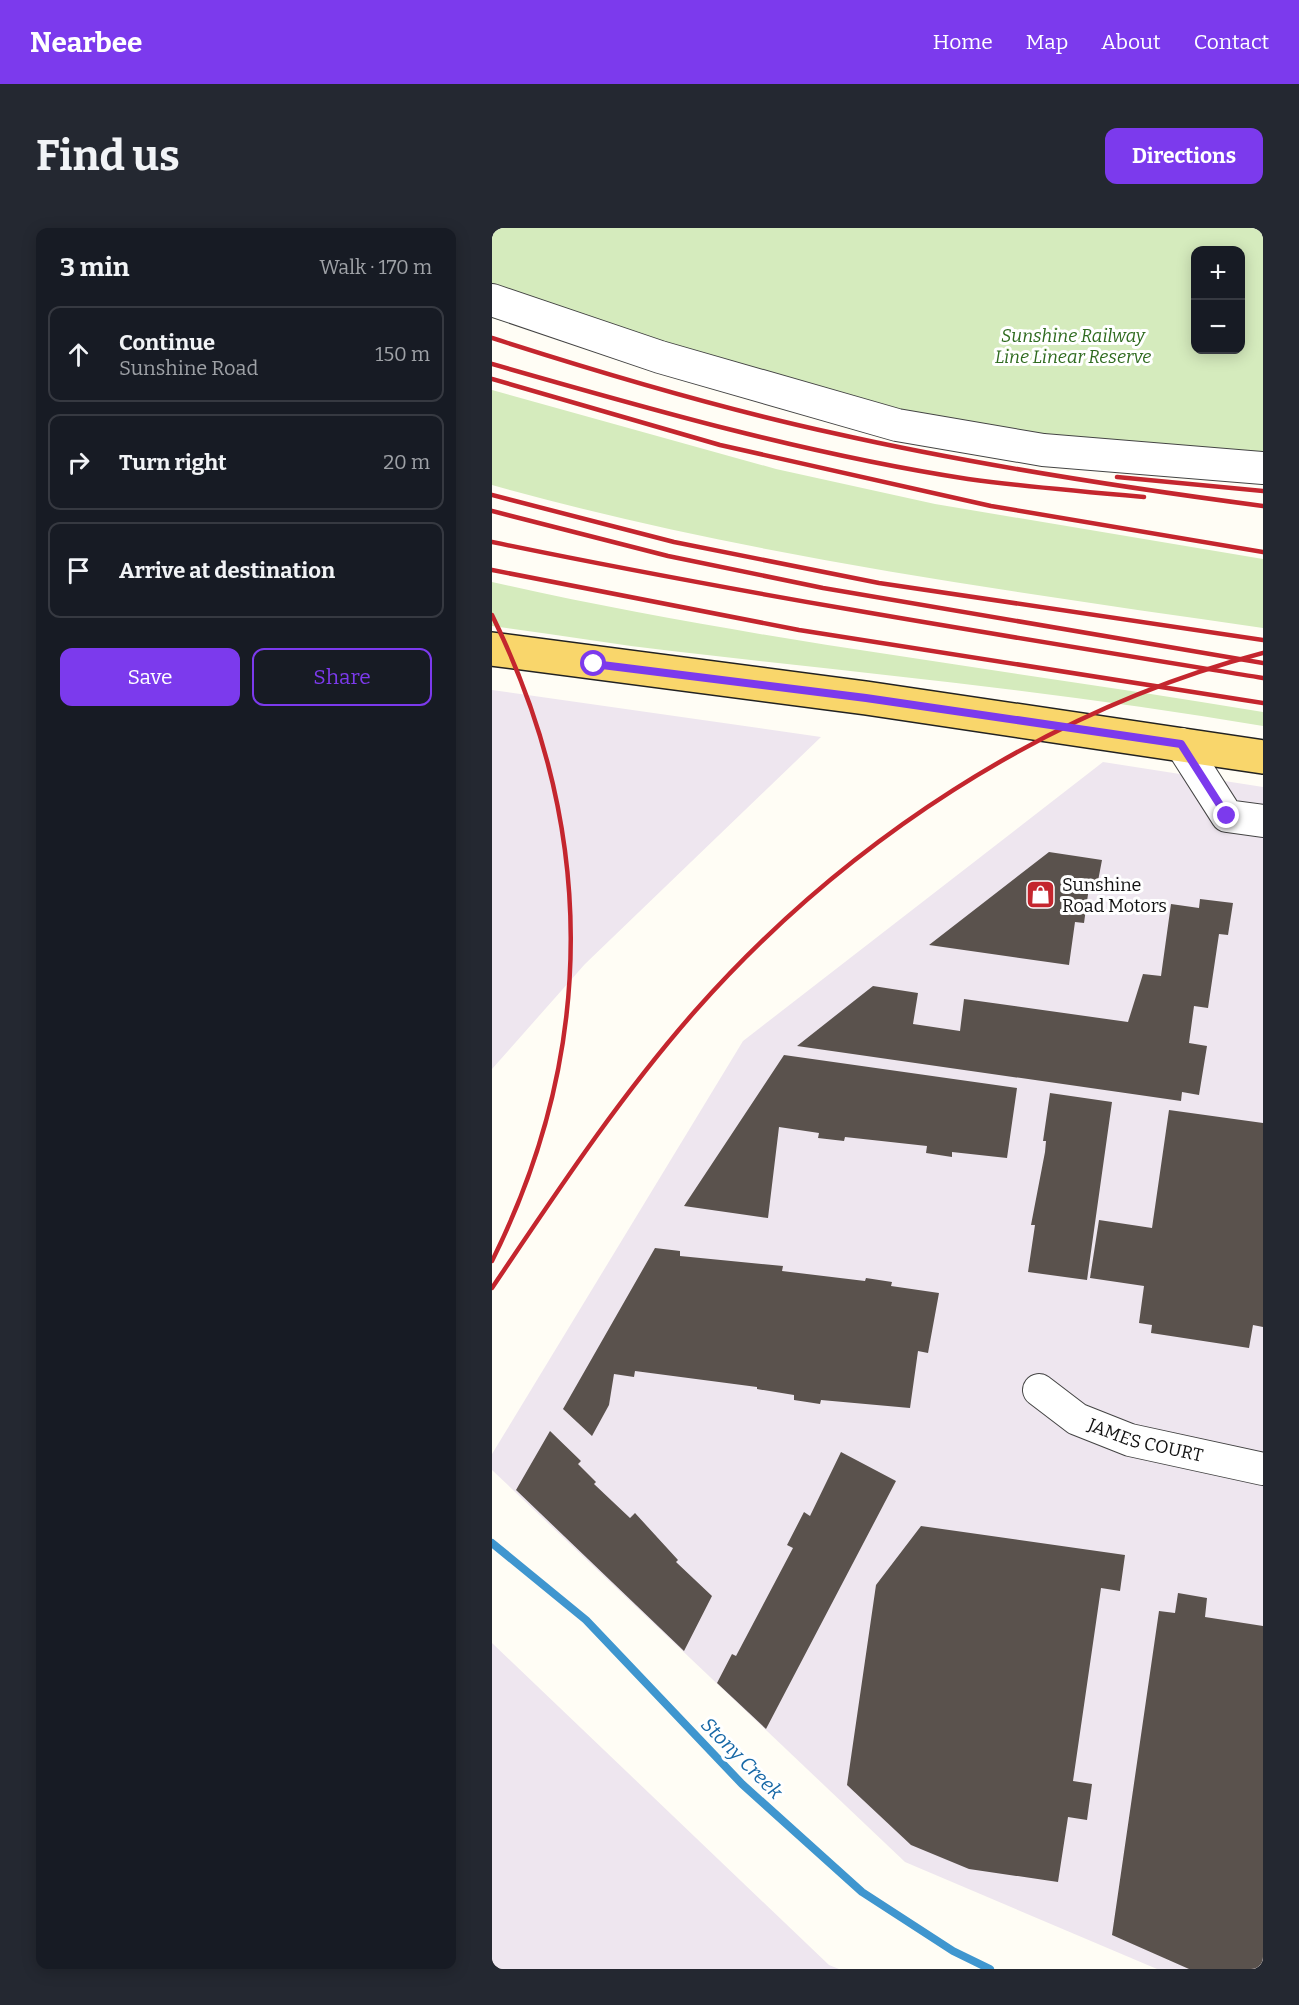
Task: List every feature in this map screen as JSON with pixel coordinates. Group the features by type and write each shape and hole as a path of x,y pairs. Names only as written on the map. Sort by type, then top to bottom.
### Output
{"main road":[{"path":"492,649 866,698 1263,757"}],"street":[{"path":"492,300 660,357 897,425 1043,450 1263,468"},
{"path":"1181,744 1227,816 1263,821"},
{"name":"JAMES COURT","path":"1039,1390 1077,1419 1130,1440 1263,1469"}],"shaded area":[{"path":"492,690 821,737 585,964 492,1069"},
{"path":"1103,762 1263,787 1263,1969 1157,1969 905,1862 492,1470 492,1454 743,1041"},
{"path":"492,1643 829,1965 839,1969 492,1969"}],"green space":[{"name":"Sunshine Railway Line Linear Reserve","path":"492,228 1263,228 1263,482 916,440 793,412 492,318"},
{"path":"492,390 776,469 935,504 1263,559 1263,628 875,569 683,532 492,485"},
{"path":"492,582 683,621 1263,712 1263,726 1042,693 650,648 492,626"}],"building":[{"path":"1049,852 1102,860 1098,881 1090,880 1084,923 1075,922 1069,965 929,945"},
{"path":"1200,899 1233,903 1228,935 1219,934 1208,1008 1194,1006 1189,1043 1207,1046 1199,1095 1182,1092 1181,1101 797,1046 873,986 918,993 913,1024 960,1031 964,999 1128,1022 1143,974 1161,976 1171,904 1199,908"},
{"path":"784,1055 1017,1088 1007,1158 952,1152 952,1157 926,1153 927,1146 845,1137 844,1141 818,1138 819,1133 779,1127 768,1218 684,1206"},
{"path":"1050,1093 1112,1102 1087,1280 1028,1272 1035,1225 1031,1225 1045,1152 1046,1141 1043,1141"},
{"path":"1169,1110 1263,1123 1263,1327 1253,1325 1249,1348 1151,1333 1152,1325 1139,1323 1144,1286 1090,1278 1099,1220 1152,1228"},
{"path":"655,1248 680,1251 680,1256 783,1266 782,1271 865,1281 866,1278 892,1282 891,1286 939,1293 928,1353 918,1351 910,1408 821,1400 820,1404 794,1400 794,1395 757,1389 757,1387 635,1371 634,1377 614,1374 609,1405 592,1436 563,1409"},
{"path":"550,1431 581,1461 578,1464 596,1482 594,1484 630,1518 635,1513 678,1560 676,1562 712,1596 684,1651 516,1490"},
{"path":"841,1452 896,1481 766,1729 717,1683 732,1654 736,1656 793,1548 787,1545 804,1512 810,1516"},
{"path":"921,1526 1125,1555 1120,1591 1101,1588 1073,1781 1092,1784 1087,1820 1068,1817 1058,1882 969,1869 911,1845 847,1785 876,1585"},
{"path":"1178,1593 1207,1598 1205,1617 1263,1626 1263,1969 1189,1969 1112,1935 1159,1611 1175,1613"}],"waterway":[{"name":"Stony Creek","path":"492,1543 586,1620 742,1784 862,1892 953,1951 990,1969"}],"railway":[{"path":"492,338 661,390 833,433 1047,474 1263,506"},
{"path":"492,364 669,414 847,457 968,479 1144,497"},
{"path":"492,379 720,445 991,506 1263,552"},
{"path":"1117,477 1263,491"},
{"path":"492,495 674,542 879,583 1263,640"},
{"path":"492,511 668,556 823,588 1263,663"},
{"path":"492,542 780,597 1263,678"},
{"path":"492,570 799,630 1263,703"},
{"path":"492,615 526,695 551,775 566,856 571,938 566,1019 551,1100 527,1181 492,1261"},
{"path":"492,1288 615,1111 668,1043 754,949 817,891 883,838 954,790 1027,747 1103,709 1182,678 1263,653"}],"place":[{"name":"Sunshine Road Motors","path":"1041,895"}],"route":[{"path":"594,664 866,698 1181,744 1227,816"}]}
